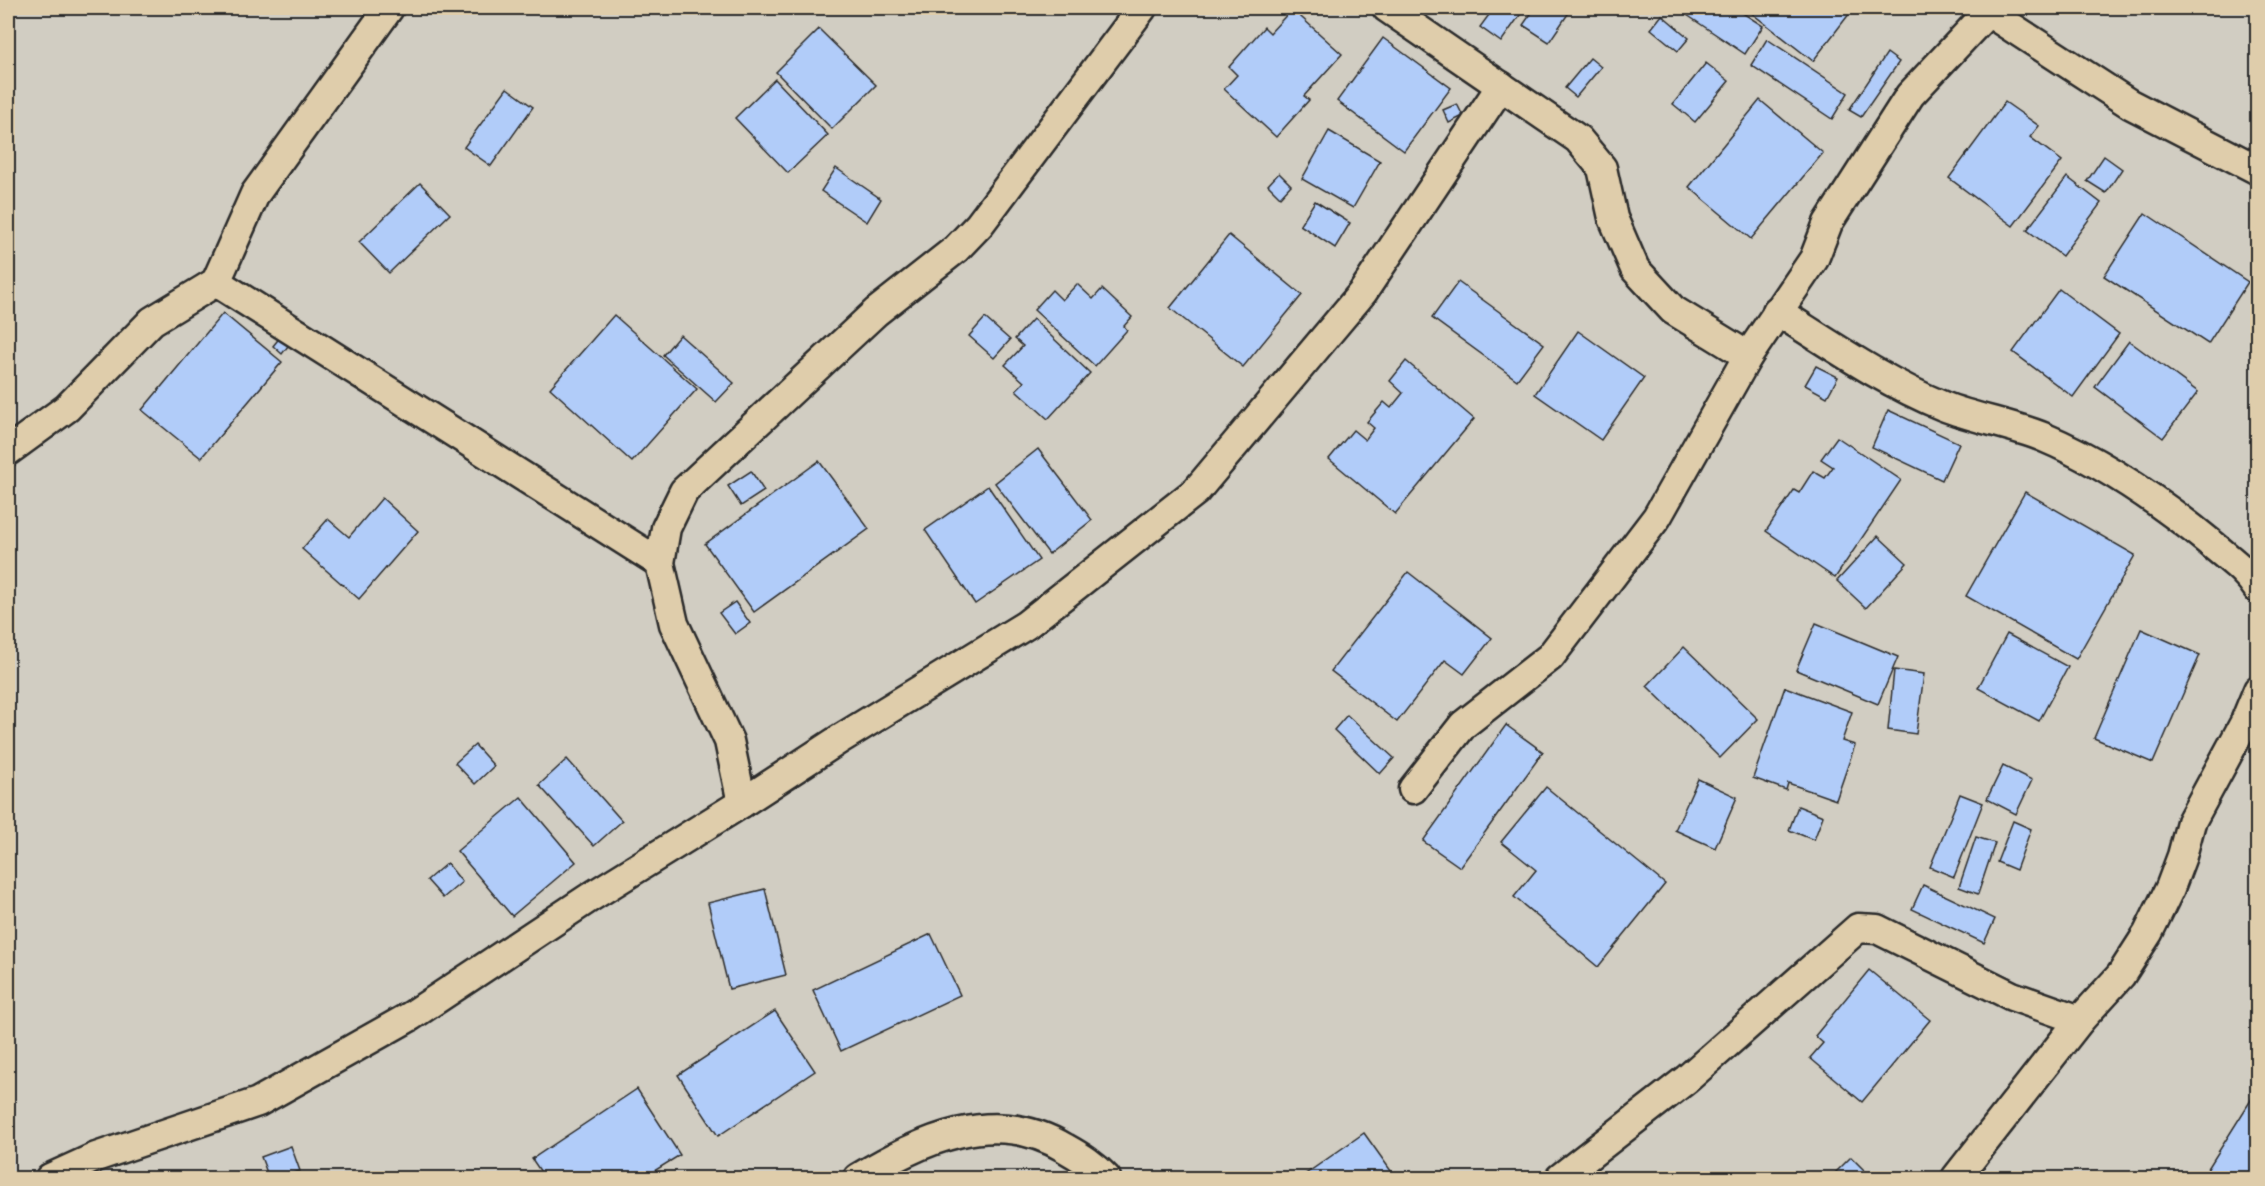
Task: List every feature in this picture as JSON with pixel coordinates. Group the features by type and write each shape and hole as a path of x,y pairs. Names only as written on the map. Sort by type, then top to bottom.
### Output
{"street":[{"path":"8,451 67,408 152,321 216,282 255,194 389,8"},
{"path":"742,803 729,741 674,624 660,563 666,528 684,491 876,312 956,249 979,225 1142,8"},
{"path":"1387,8 1578,139 1602,168 1613,218 1635,269 1673,310 1748,356"},
{"path":"1413,789 1463,725 1550,657 1657,517 1748,356 1814,259 1828,223 1910,95 1985,10 2130,104 2258,170"},
{"path":"50,1179 96,1157 258,1102 411,1016 589,897 1026,625 1196,491 1363,292 1501,86"},
{"path":"216,282 660,563"},
{"path":"1777,311 1857,361 1944,406 2043,437 2107,470 2182,519 2249,575 2258,589"},
{"path":"1956,1179 2080,1020 2121,975 2148,933 2170,888 2191,822 2244,724 2258,690"},
{"path":"1560,1179 1687,1079 1858,928 1877,929 2012,996 2080,1020"},
{"path":"858,1179 922,1144 961,1132 993,1127 1051,1140 1094,1165 1106,1179"}],"building":[{"path":"1494,8 1525,8 1501,42 1480,27"},
{"path":"1535,8 1572,8 1549,42 1523,25"},
{"path":"1684,8 1735,8 1763,26 1745,54 1681,11"},
{"path":"1745,8 1851,8 1853,9 1813,61"},
{"path":"1292,9 1342,54 1304,96 1309,100 1276,137 1224,89 1237,75 1229,67 1264,27 1270,33"},
{"path":"1662,15 1689,38 1678,51 1651,29"},
{"path":"819,29 876,85 832,129 776,72"},
{"path":"1383,38 1451,88 1404,151 1337,101"},
{"path":"1767,39 1848,93 1832,119 1751,65"},
{"path":"1887,53 1899,62 1861,117 1849,110"},
{"path":"1590,58 1601,67 1576,97 1565,88"},
{"path":"1706,63 1729,81 1695,122 1673,104"},
{"path":"775,79 828,135 788,173 735,118"},
{"path":"507,88 533,107 491,166 464,147"},
{"path":"1760,100 1823,153 1751,239 1689,187"},
{"path":"2005,102 2039,126 2030,137 2062,161 2013,226 1949,178"},
{"path":"1457,104 1463,116 1449,123 1443,110"},
{"path":"1329,131 1380,161 1353,208 1302,179"},
{"path":"2104,156 2122,169 2106,193 2087,181"},
{"path":"836,168 881,199 867,222 821,191"},
{"path":"1279,173 1291,185 1280,197 1268,185"},
{"path":"2067,177 2101,203 2062,256 2027,230"},
{"path":"420,183 450,214 389,273 359,242"},
{"path":"1315,201 1350,223 1335,248 1300,225"},
{"path":"2145,213 2248,282 2208,344 2104,276"},
{"path":"1229,235 1302,295 1243,367 1170,308"},
{"path":"1458,282 1544,344 1517,380 1432,318"},
{"path":"1077,284 1093,299 1102,289 1132,317 1124,326 1127,330 1095,366 1034,310 1052,290 1062,300"},
{"path":"2059,289 2119,334 2073,397 2013,352"},
{"path":"223,313 282,362 201,458 142,410"},
{"path":"614,315 697,389 632,462 550,388"},
{"path":"985,318 1010,340 994,358 969,336"},
{"path":"1033,319 1090,373 1048,419 1016,390 1024,382 1005,365 1023,346 1015,339"},
{"path":"285,331 294,338 282,354 273,346"},
{"path":"1578,331 1644,378 1601,440 1535,394"},
{"path":"680,335 734,383 716,402 663,355"},
{"path":"2129,341 2198,392 2163,438 2095,387"},
{"path":"1406,361 1474,419 1395,514 1329,459 1353,430 1365,440 1374,428 1367,422 1384,402 1391,408 1403,393 1390,381"},
{"path":"1816,366 1838,377 1827,397 1805,385"},
{"path":"1888,410 1959,443 1942,480 1872,447"},
{"path":"1837,437 1901,480 1835,578 1766,531 1794,490 1799,493 1813,471 1825,478 1833,467 1821,459"},
{"path":"1038,449 1092,520 1049,554 995,483"},
{"path":"819,461 869,529 754,612 705,544"},
{"path":"751,471 764,491 741,506 728,486"},
{"path":"988,486 1039,560 975,604 925,530"},
{"path":"2025,492 2135,555 2076,659 1966,596"},
{"path":"382,498 418,531 359,599 302,549 328,519 349,537"},
{"path":"1878,536 1907,563 1866,608 1837,581"},
{"path":"1408,572 1492,638 1464,674 1445,660 1397,722 1331,671"},
{"path":"735,602 750,623 735,634 719,613"},
{"path":"1816,623 1898,657 1878,704 1796,670"},
{"path":"2141,629 2200,655 2153,763 2094,738"},
{"path":"2007,634 2068,667 2039,721 1978,688"},
{"path":"1684,647 1758,719 1720,758 1647,686"},
{"path":"1894,670 1924,674 1916,734 1888,730"},
{"path":"1785,687 1852,712 1842,741 1855,745 1836,800 1788,783 1786,790 1753,778"},
{"path":"1347,715 1394,758 1380,774 1334,730"},
{"path":"1506,725 1543,752 1460,867 1423,841"},
{"path":"475,745 494,766 475,784 455,763"},
{"path":"567,759 622,821 594,846 539,785"},
{"path":"2003,766 2032,780 2016,814 1987,799"},
{"path":"1698,779 1737,797 1715,848 1675,830"},
{"path":"1546,787 1665,884 1598,967 1514,897 1536,870 1501,842"},
{"path":"1960,794 1983,803 1954,877 1930,867"},
{"path":"521,797 576,862 512,916 457,851"},
{"path":"1798,806 1823,816 1814,840 1789,830"},
{"path":"2013,821 2031,829 2016,870 1997,862"},
{"path":"1976,837 1995,843 1978,894 1959,887"},
{"path":"447,863 462,882 443,898 427,880"},
{"path":"1923,885 1995,919 1984,943 1912,909"},
{"path":"765,889 786,975 729,989 708,903"},
{"path":"931,934 960,995 841,1051 813,990"},
{"path":"1869,970 1930,1020 1862,1102 1810,1058 1823,1043 1815,1036"},
{"path":"775,1011 815,1071 718,1136 678,1075"},
{"path":"637,1089 680,1155 643,1178 545,1178 532,1159"},
{"path":"2256,1092 2258,1093 2258,1178 2202,1178"},
{"path":"1364,1133 1396,1178 1300,1178"},
{"path":"291,1146 300,1171 269,1178 261,1157"},
{"path":"1851,1157 1872,1178 1830,1178"}]}
